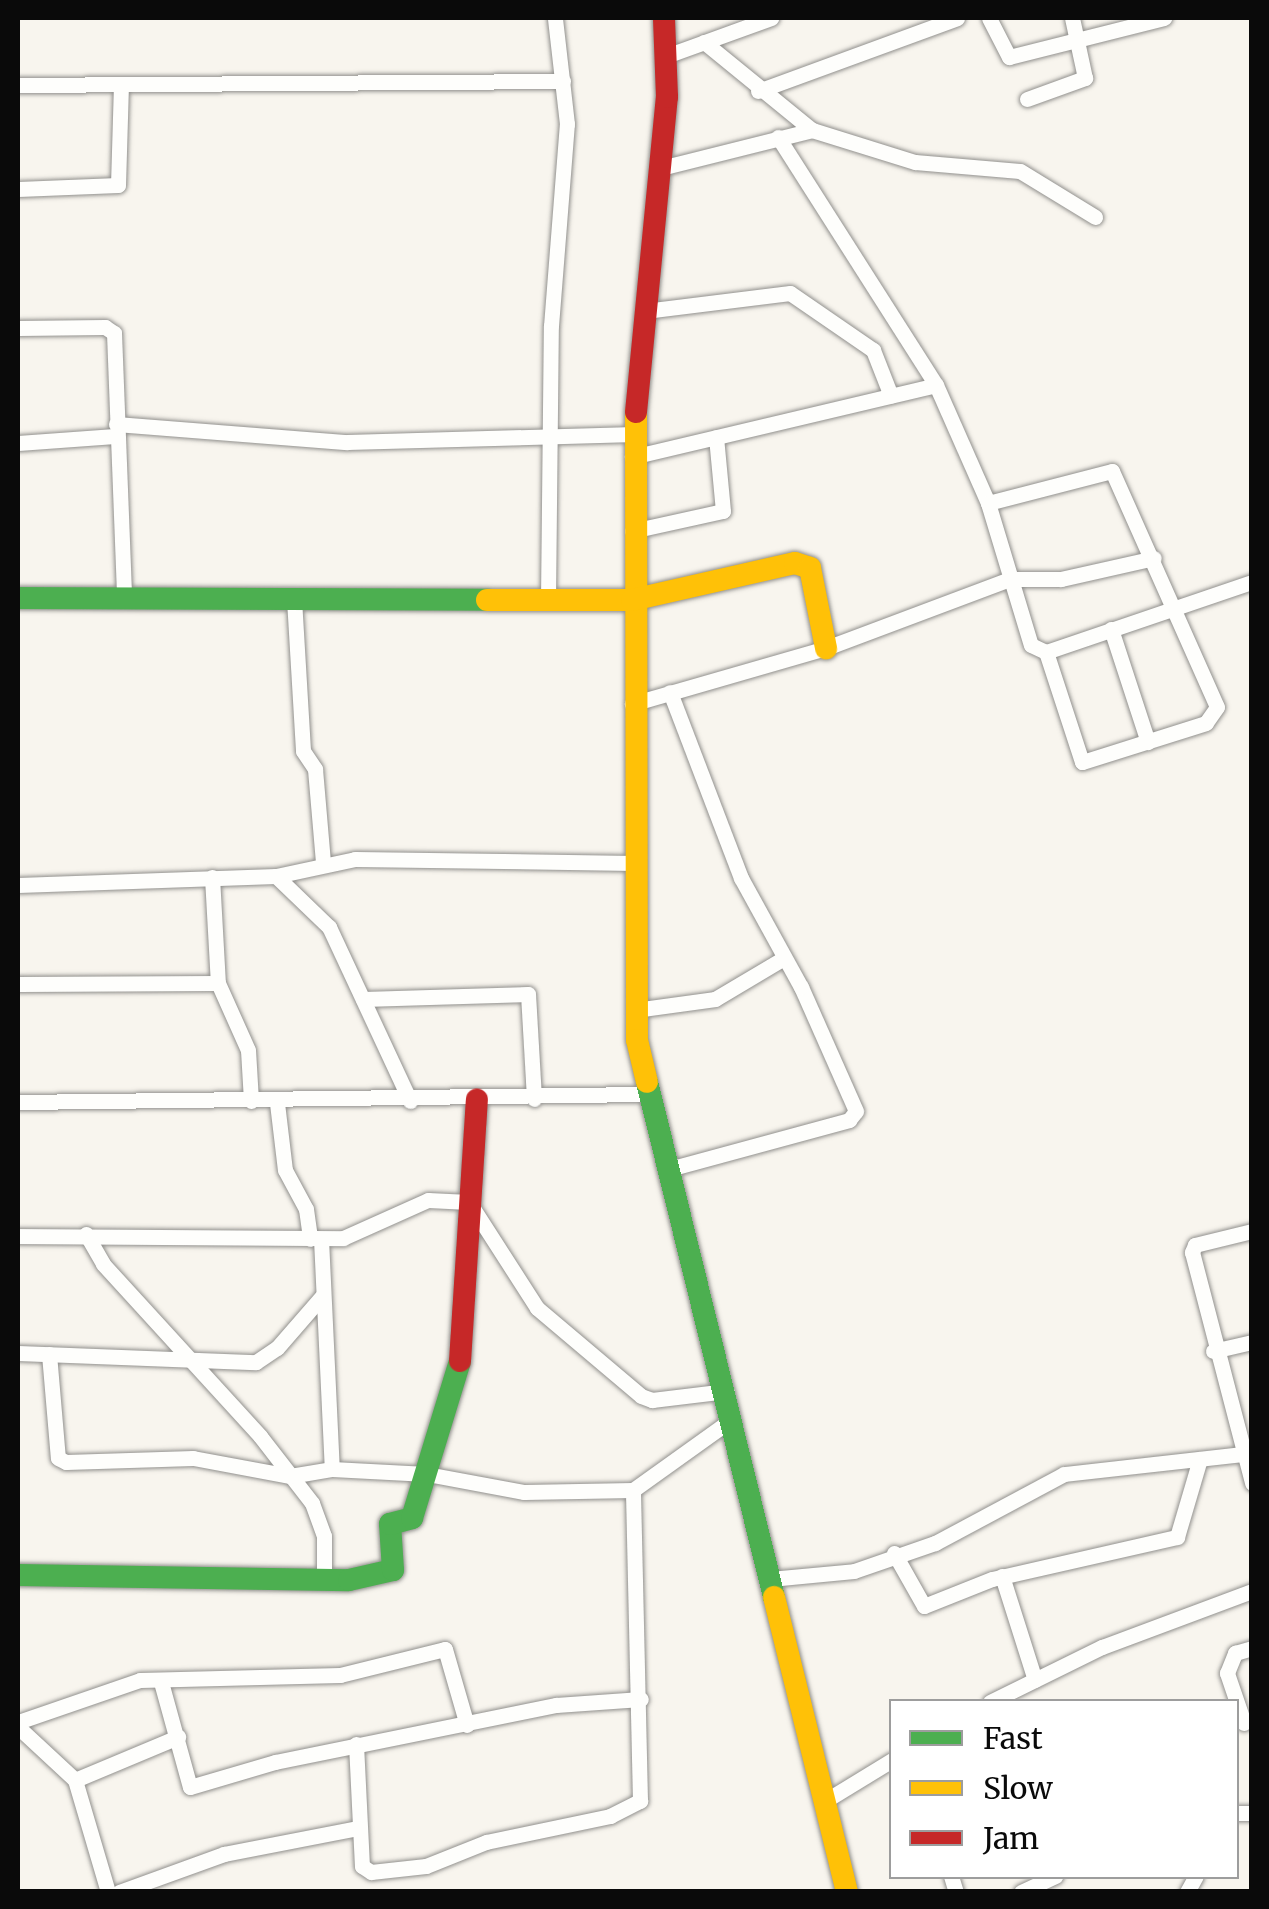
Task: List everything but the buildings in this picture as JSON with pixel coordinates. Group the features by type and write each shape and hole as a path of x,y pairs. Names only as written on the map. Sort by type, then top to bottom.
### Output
{"street":[{"path":"548,600 563,81 554,18"},
{"path":"664,18 661,168 633,446 634,1010 650,1094 847,1892"},
{"path":"666,56 770,18"},
{"path":"758,91 932,22 958,18"},
{"path":"989,18 1009,58 1078,38 1148,26 1164,18"},
{"path":"1027,99 1085,78 1072,18"},
{"path":"704,42 758,91 812,130 915,162 1020,171 1095,217"},
{"path":"18,85 563,81"},
{"path":"18,189 118,185 121,84"},
{"path":"661,168 812,130"},
{"path":"778,137 936,385 988,503 1028,639 1046,652 1082,762 1206,723 1217,707 1154,558 1106,469 988,503"},
{"path":"645,310 790,292 873,350 891,396"},
{"path":"18,328 106,327 114,333 124,598"},
{"path":"18,443 116,430 383,442 550,433 633,446 716,437 936,385"},
{"path":"632,531 722,511 716,437"},
{"path":"632,704 826,648 1010,579 1061,579 1154,558"},
{"path":"18,598 632,600 803,564 810,568 826,648"},
{"path":"1046,652 1252,582"},
{"path":"294,600 303,751 315,769 323,862"},
{"path":"1111,630 1148,742"},
{"path":"669,1169 854,1117 784,958 741,878 670,692"},
{"path":"18,885 276,876 323,862 634,863"},
{"path":"276,876 329,926 410,1101"},
{"path":"212,877 218,983 248,1050 251,1101"},
{"path":"634,1010 715,999 784,958"},
{"path":"18,984 218,983"},
{"path":"363,999 528,994 534,1100"},
{"path":"18,1102 534,1100 650,1094"},
{"path":"18,1575 324,1580 393,1570 390,1524 412,1518 464,1343 477,1100"},
{"path":"277,1103 285,1170 306,1209 324,1294 332,1469"},
{"path":"18,1236 315,1239 365,1234 428,1200 469,1202"},
{"path":"469,1202 537,1308 642,1396 652,1400 726,1391"},
{"path":"1252,1230 1195,1245 1192,1252 1213,1351 1252,1483"},
{"path":"86,1234 103,1264 290,1476 321,1519 324,1580"},
{"path":"18,1353 189,1361 265,1358 324,1294"},
{"path":"1213,1351 1252,1342"},
{"path":"49,1354 60,1461 193,1458 290,1476 332,1469 426,1474 524,1492 633,1490 732,1420"},
{"path":"769,1575 854,1571 894,1553 963,1532 1064,1474 1242,1454"},
{"path":"894,1553 924,1606 1002,1576 1177,1537 1200,1459"},
{"path":"356,1744 362,1866 382,1874 632,1808 642,1792 633,1490"},
{"path":"1002,1576 1035,1680"},
{"path":"996,1699 1252,1591"},
{"path":"1238,1699 1228,1662 1252,1648"},
{"path":"108,1892 75,1780 20,1734 140,1680 340,1675 445,1649 467,1725"},
{"path":"162,1682 190,1786 356,1744 556,1705 641,1698"},
{"path":"75,1780 178,1737"},
{"path":"825,1801 889,1762"},
{"path":"119,1892 224,1854 358,1828"},
{"path":"1020,1892 1048,1879"}],"traffic: fast":[{"path":"18,598 487,600"},
{"path":"647,1082 774,1597"},
{"path":"18,1575 349,1580 393,1570 390,1524 412,1518 460,1361"}],"traffic: slow":[{"path":"636,412 637,1040 647,1082"},
{"path":"487,600 632,600 795,563 810,568 826,648"},
{"path":"774,1597 847,1892"}],"traffic: jam":[{"path":"636,412 667,97 664,18"},
{"path":"460,1361 477,1100"}]}
